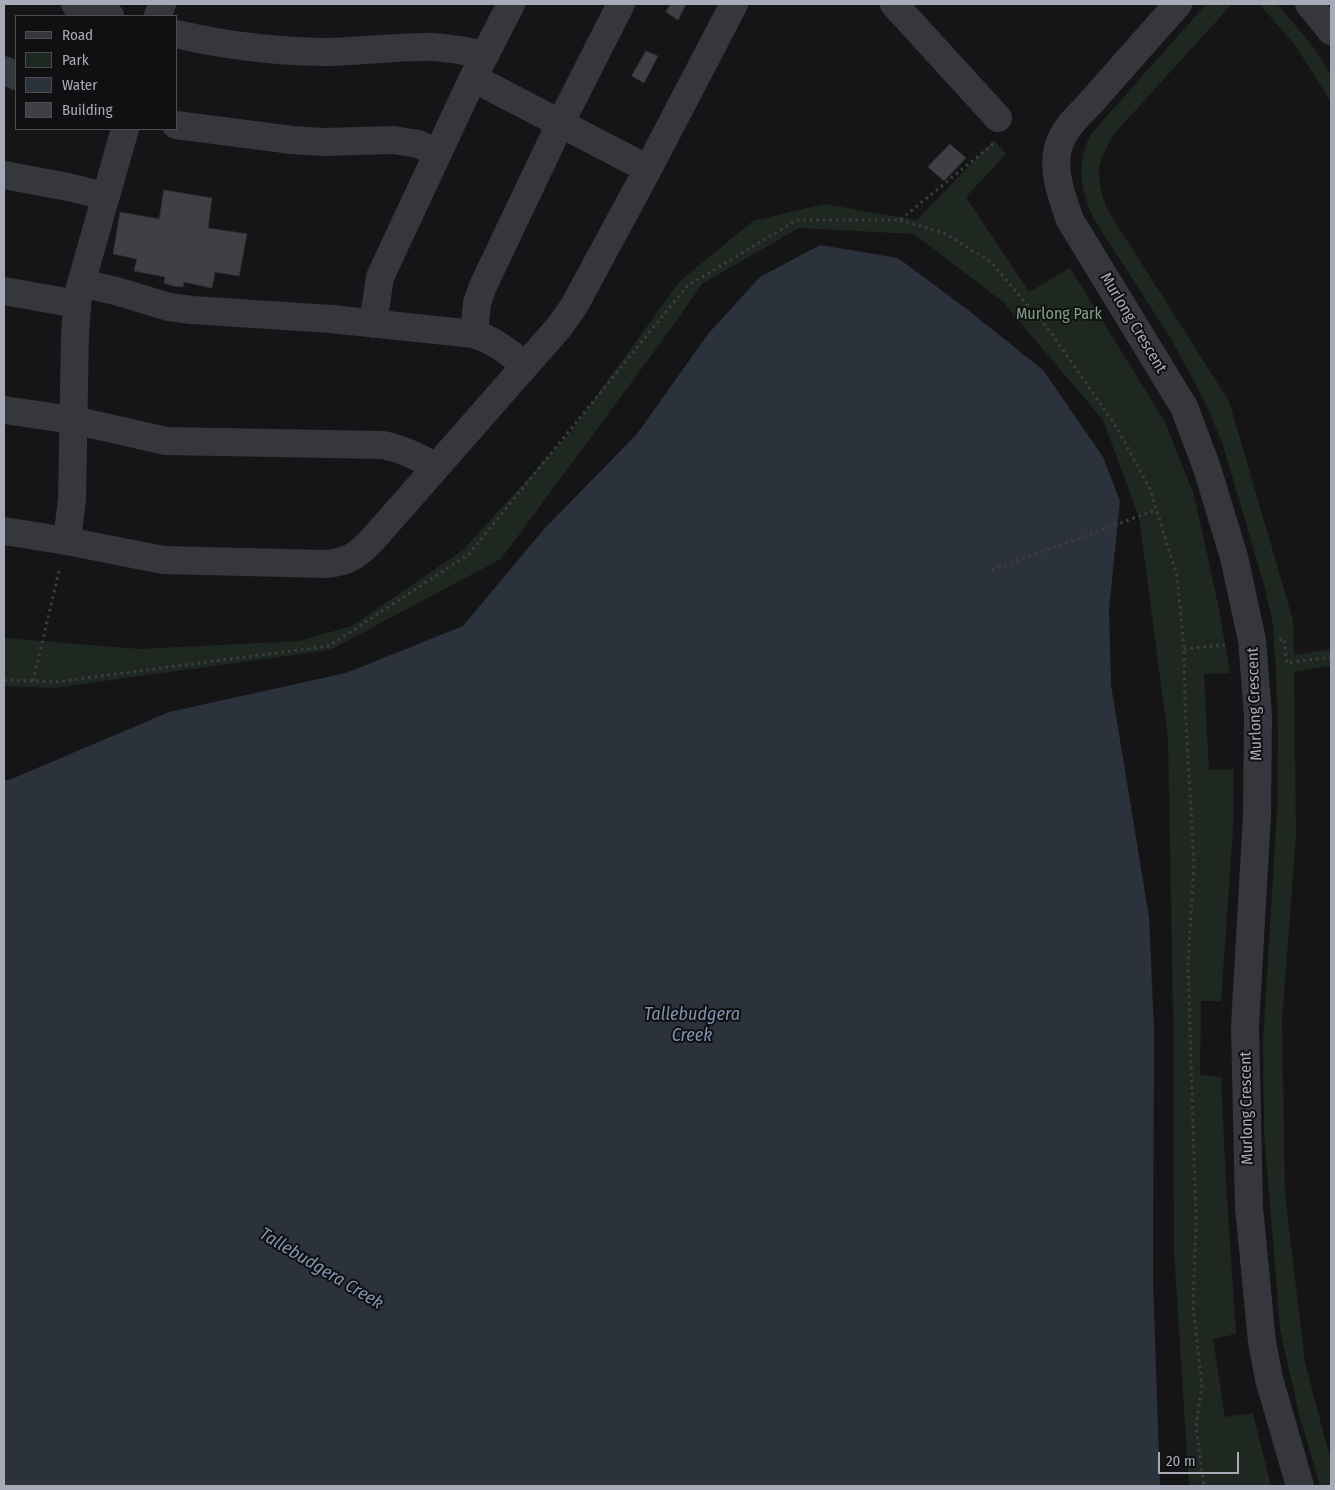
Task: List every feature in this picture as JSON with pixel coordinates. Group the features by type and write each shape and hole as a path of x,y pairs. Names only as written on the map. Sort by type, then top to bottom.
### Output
{"street":[{"path":"75,4 107,15"},
{"path":"373,324 380,277 479,66 511,4"},
{"path":"474,334 477,303 483,286 560,124 621,4"},
{"path":"4,531 163,560 326,564 352,558 374,538 560,326 574,306 734,4"},
{"path":"894,4 998,129"},
{"name":"Murlong Crescent","path":"1178,4 1093,101 1072,122 1060,143 1056,165 1060,191 1070,220 1184,407 1207,468 1234,557 1252,640 1258,716 1257,815 1245,1026 1249,1206 1262,1342 1267,1370 1300,1486"},
{"path":"1309,4 1331,31"},
{"path":"178,34 219,43 322,52 430,47 451,48 560,124 648,169"},
{"path":"178,125 292,140 323,142 394,140 418,144 438,152"},
{"path":"67,541 72,499 73,420 79,294 125,130"},
{"path":"4,175 105,196"},
{"path":"4,290 79,294 214,312 331,319 474,334 488,338 500,345 525,365"},
{"path":"4,410 73,420 166,441 384,445 413,454 436,467"}],"path":[{"path":"900,220 998,129"},
{"path":"4,680 56,682 329,646 469,554 687,286 797,220 900,220 944,233 991,262 1052,334 1117,428 1150,489 1178,576 1184,649 1194,864 1188,963 1196,1221 1193,1306 1202,1386 1196,1426 1204,1486"},
{"path":"992,570 1156,510"},
{"path":"33,681 67,541"},
{"path":"1274,640 1284,639 1287,663 1331,657"},
{"path":"1184,649 1231,645"}],"green space":[{"path":"1206,4 1232,4 1114,134 1104,154 1099,170 1099,178 1107,209 1229,401 1293,620 1294,655 1331,649 1331,666 1294,672 1296,836 1282,1020 1285,1194 1305,1363 1331,1461 1331,1486 1320,1486 1299,1414 1280,1329 1264,1130 1263,1041 1277,811 1278,734 1273,625 1265,588 1222,442 1204,400 1170,337 1095,221 1086,200 1082,178 1083,156 1091,134"},
{"path":"1259,4 1277,4 1312,45 1331,74 1331,102 1295,45"},
{"name":"Murlong Park","path":"994,140 1006,154 966,197 1029,292 1070,268 1165,422 1194,495 1218,604 1230,673 1204,674 1209,770 1234,769 1233,830 1221,1001 1201,1001 1200,1075 1221,1077 1236,1334 1213,1339 1225,1417 1253,1413 1271,1486 1189,1486 1174,1252 1173,1007 1168,738 1139,517 1103,420 1003,302 914,234 799,228 703,283 501,559 330,650 53,688 4,686 4,638 140,649 299,641 352,626 463,550 568,435 680,281 753,221 824,204 917,220"}],"water":[{"name":"Tallebudgera Creek","path":"820,245 898,258 968,310 1043,370 1103,457 1120,501 1109,609 1111,685 1149,917 1154,1028 1153,1282 1160,1486 4,1486 4,780 9,780 169,712 346,673 463,626 545,528 637,434 708,334 760,277"}],"building":[{"path":"671,4 686,4 678,20 666,12"},
{"path":"646,51 658,56 644,83 632,76"},
{"path":"950,144 966,158 944,181 928,167"},
{"path":"164,190 212,198 208,228 247,234 239,276 215,272 212,288 184,282 183,287 173,286 164,283 165,277 134,271 137,259 113,254 120,212 159,219"}]}
